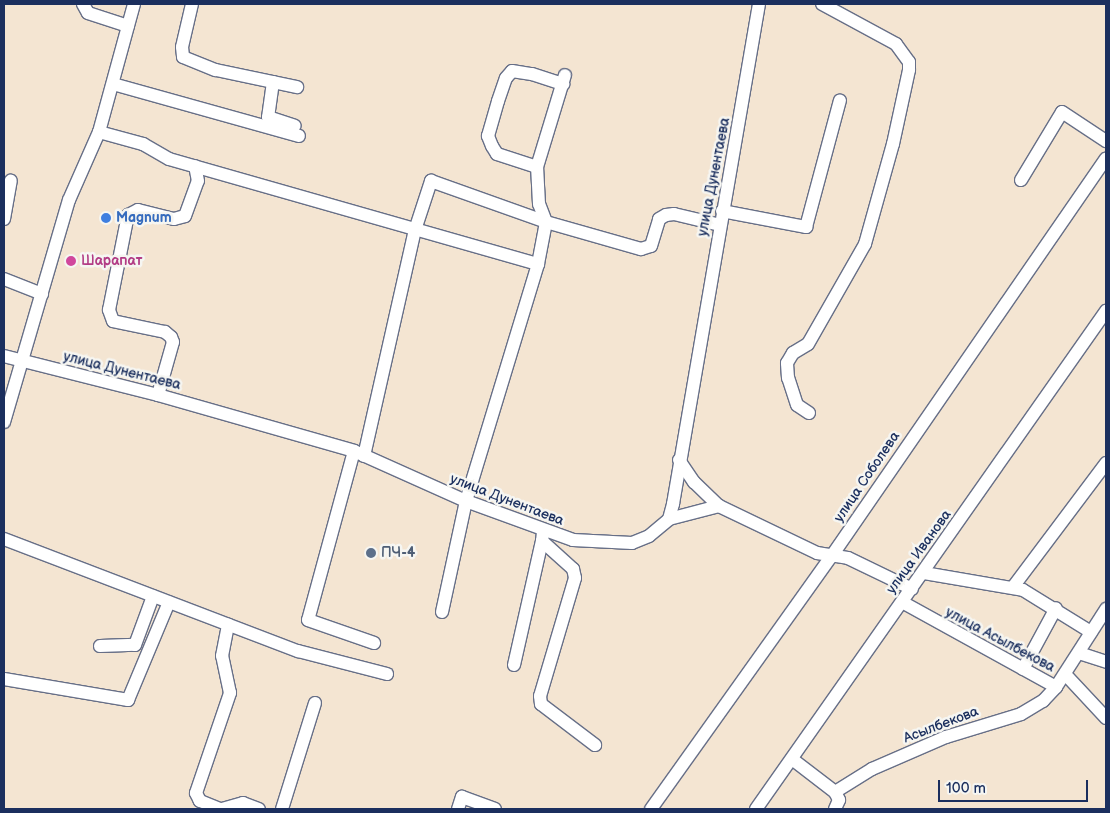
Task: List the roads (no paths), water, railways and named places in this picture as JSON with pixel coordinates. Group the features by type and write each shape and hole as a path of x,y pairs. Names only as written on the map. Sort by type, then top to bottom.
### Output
{"street":[{"path":"83,4 88,13 128,26"},
{"path":"4,422 70,200 99,132 114,84 134,4"},
{"path":"192,4 182,47 183,57 216,70 297,87"},
{"name":"улица Дунентаева","path":"4,356 158,395 359,453 543,536 573,540 632,543 649,536 669,519 722,212 746,95 759,4"},
{"path":"808,413 797,405 788,378 787,363 793,353 808,344 865,244 893,144 909,70 909,62 896,44 822,4"},
{"path":"442,612 466,501 538,264 546,222 539,204 537,167 564,80 512,71 506,78 488,136 497,154 537,167"},
{"path":"114,84 297,131 268,118 273,82"},
{"path":"722,212 806,227 840,100"},
{"path":"1021,180 1062,112 1106,141"},
{"path":"99,132 143,144 169,159 538,264"},
{"name":"улица Соболева","path":"651,809 831,557 1106,159"},
{"path":"158,395 173,342 171,336 165,332 113,321 109,310 128,215 138,210 174,220 185,216 198,181 195,166"},
{"path":"4,218 11,181"},
{"path":"374,644 308,620 359,453 415,230 431,181 546,222 641,249 651,246 659,220 666,215 674,214 720,225"},
{"path":"4,279 42,294"},
{"name":"улица Иванова","path":"756,809 1106,311"},
{"path":"679,460 694,482 720,506 831,557 848,558 912,589"},
{"path":"1013,587 1106,463"},
{"path":"669,519 720,506"},
{"path":"514,665 543,536"},
{"path":"543,536 573,569 575,578 540,696 541,704 595,745"},
{"path":"4,539 298,651 387,674"},
{"path":"924,572 1013,587 1056,608 1091,632"},
{"path":"100,646 135,645 153,596"},
{"path":"4,679 128,700 169,602"},
{"name":"улица Асылбекова","path":"902,602 1056,687 1079,654 1106,609"},
{"path":"1023,668 1056,608"},
{"path":"228,625 222,656 230,694 196,793 200,801 221,809 243,803 259,809"},
{"path":"1079,654 1106,662"},
{"path":"1065,674 1106,718"},
{"name":"Асылбекова","path":"835,792 872,769 946,737 1021,714 1043,701 1056,687"},
{"path":"282,809 314,703"},
{"path":"792,759 835,792 839,800 835,809"},
{"path":"458,809 462,797 495,809"}],"place":[{"name":"Magnum","path":"106,218"},
{"name":"Шарапат","path":"71,261"},
{"name":"ПЧ-4","path":"371,553"}]}
